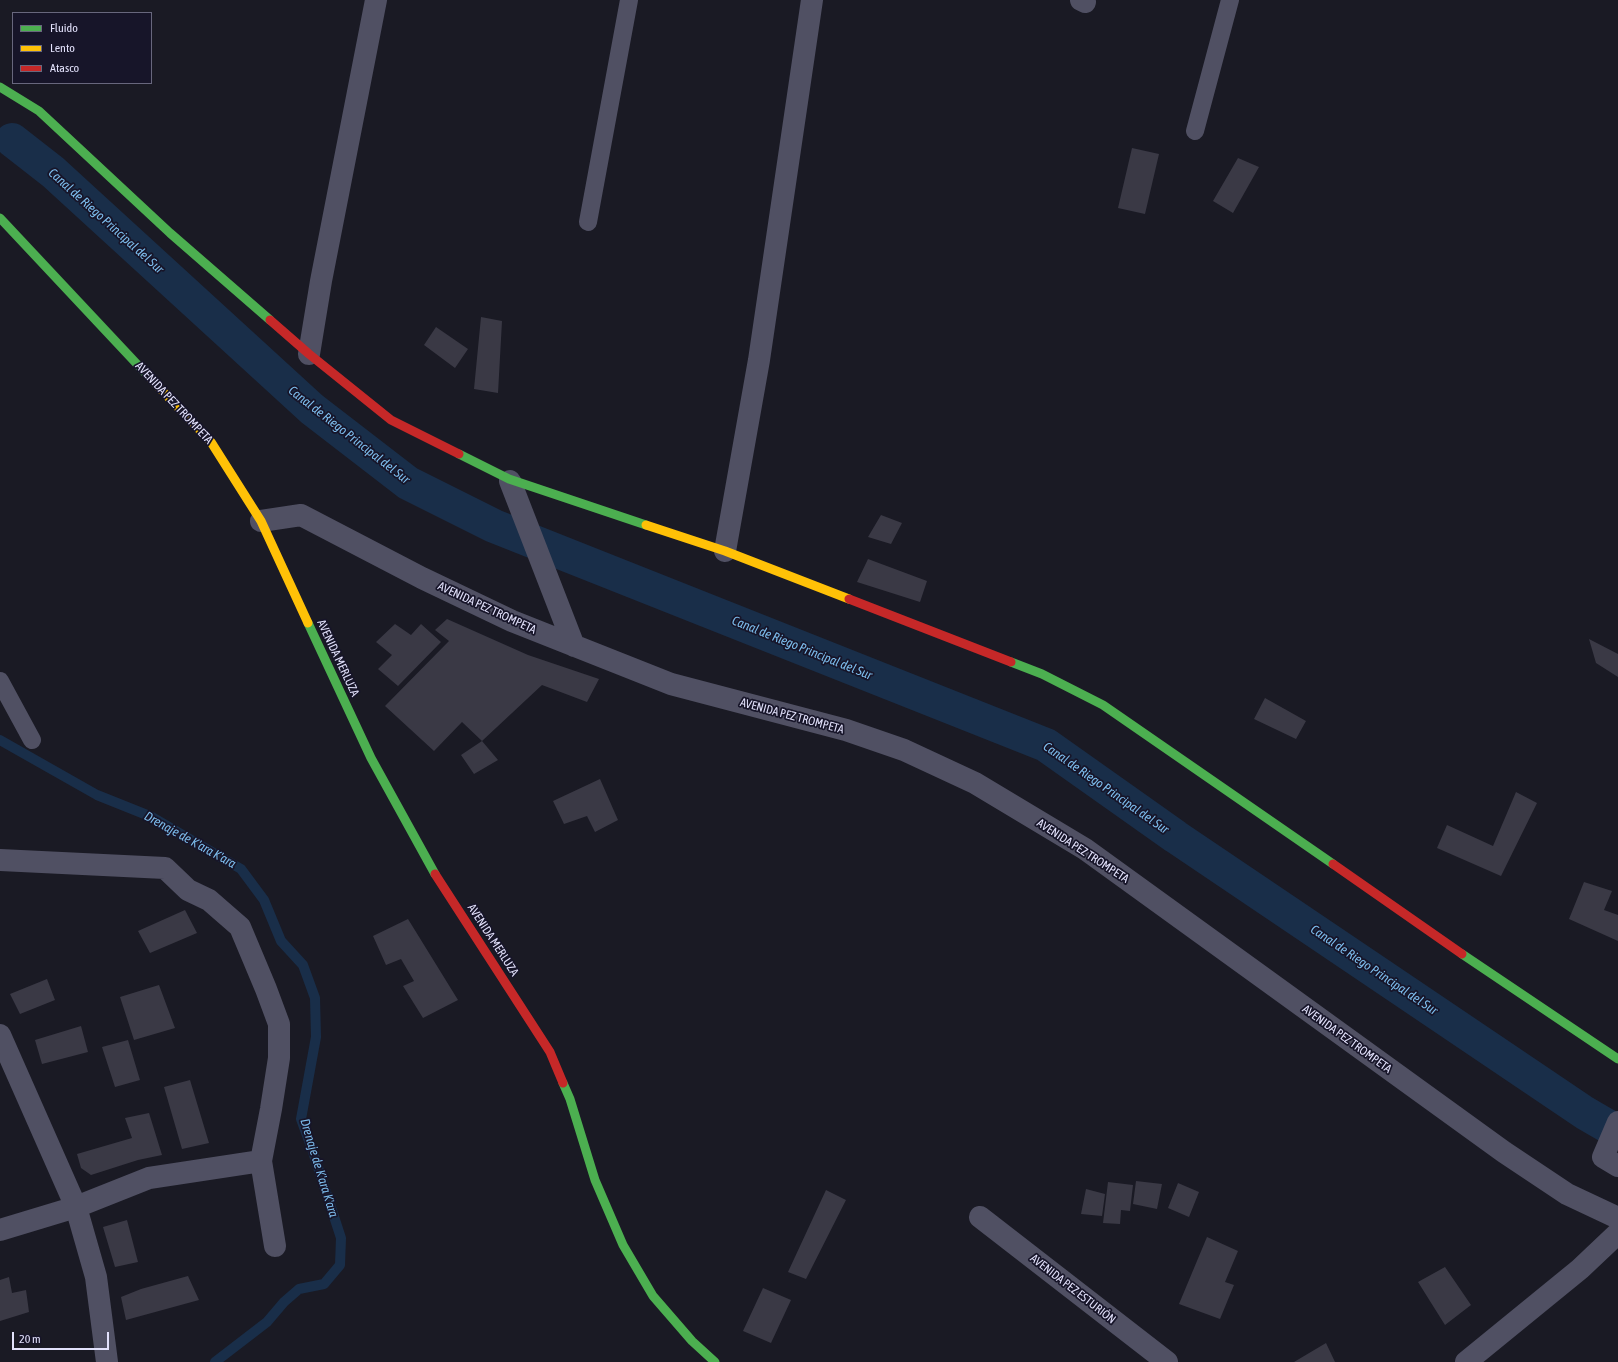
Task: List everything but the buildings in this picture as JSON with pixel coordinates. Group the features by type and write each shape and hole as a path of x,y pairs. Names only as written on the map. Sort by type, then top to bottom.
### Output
{"street":[{"path":"309,354 321,281 376,0"},
{"path":"725,551 759,360 812,0"},
{"path":"0,87 40,111 170,233 309,354 391,420 510,480 725,551 1042,674 1103,705 1618,1060"},
{"name":"AVENIDA PEZ TROMPETA","path":"0,218 211,442 261,521 301,515 450,592 512,621 571,637 671,684 846,730 904,750 975,783 1085,849 1504,1152 1567,1194 1618,1218"},
{"path":"510,480 571,637"},
{"name":"AVENIDA MERLUZA","path":"261,521 370,758 436,874 550,1052 570,1099 596,1180 623,1245 653,1296 692,1341 714,1362"},
{"path":"0,860 165,868 188,890 209,900 240,927 279,1024 279,1058 261,1161 275,1246"},
{"path":"0,1035 76,1207 96,1277 107,1362"},
{"path":"1610,1161 1618,1122"},
{"path":"0,1230 76,1207 149,1178 261,1161"},
{"name":"AVENIDA PEZ ESTURIÓN","path":"980,1217 1167,1362"},
{"path":"1466,1362 1580,1269 1618,1233"}],"lane":[{"path":"588,222 629,0"},
{"path":"1195,131 1230,0"},
{"path":"0,681 32,740"}],"waterway":[{"name":"Canal de Riego Principal del Sur","path":"12,140 53,172 312,409 408,483 494,526 1046,745 1176,837 1585,1113 1618,1132"},
{"name":"Drenaje de K'ara K'ara","path":"0,740 97,795 152,817 241,869 264,900 281,941 303,965 315,998 316,1037 301,1119 341,1238 340,1265 324,1284 299,1289 284,1302 267,1322 215,1362"}],"traffic: fast":[{"path":"0,87 39,111 170,233 270,320"},
{"path":"0,218 150,378"},
{"path":"459,454 509,479 646,525"},
{"path":"308,623 371,758 435,874"},
{"path":"1011,662 1042,674 1103,705 1333,864"},
{"path":"1462,954 1618,1059"},
{"path":"563,1083 570,1099 595,1180 623,1245 653,1296 692,1341 715,1362"}],"traffic: slow":[{"path":"150,378 211,442 261,521 308,623"},
{"path":"646,525 725,551 849,599"}],"traffic: jam":[{"path":"270,320 309,354 391,420 459,454"},
{"path":"849,599 1011,662"},
{"path":"1333,864 1462,954"},
{"path":"435,874 550,1052 563,1083"}]}
